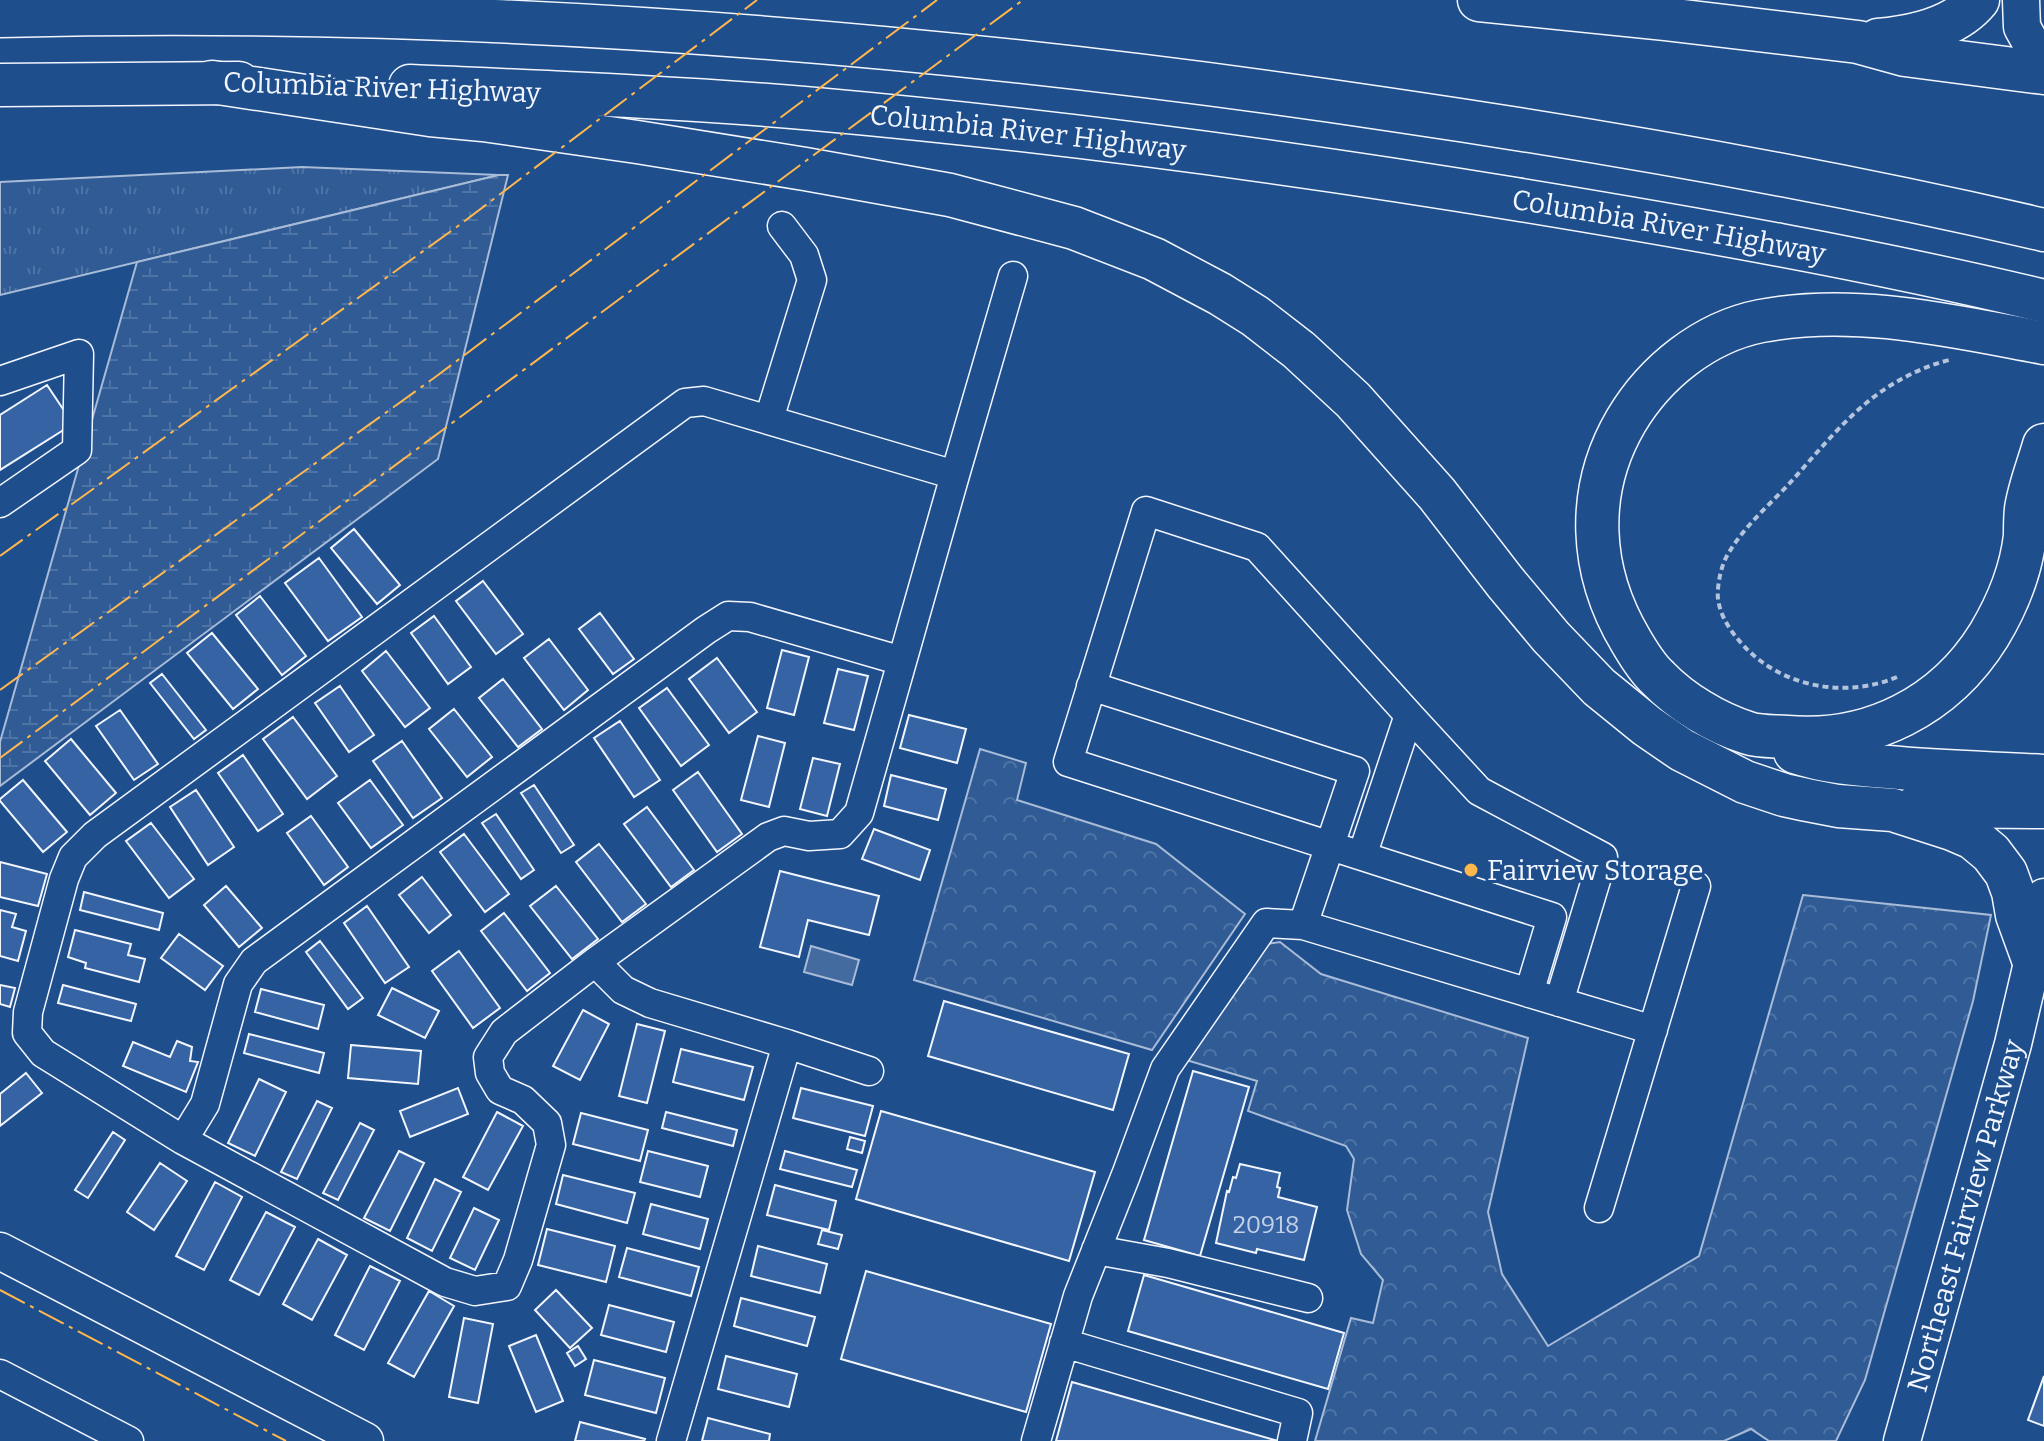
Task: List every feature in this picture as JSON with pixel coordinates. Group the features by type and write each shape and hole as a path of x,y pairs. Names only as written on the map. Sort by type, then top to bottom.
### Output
{"highway":[{"path":"1479,0 1858,42 1905,55 2044,70"},
{"path":"1858,42 1922,33 1964,13 1978,0"},
{"path":"0,16 171,13 492,19 796,39 1082,67 1271,91 1532,130 1817,182 2044,230"},
{"path":"212,82 622,140 950,195 1074,228 1154,259 1220,294 1299,350 1353,400 1437,494 1551,637 1599,687 1647,726 1693,756 1716,769 1784,795 1838,806 1893,810 1925,805 2044,807"},
{"name":"Columbia River Highway","path":"0,85 212,82 377,85 680,100 860,114 1170,148 1392,179 1617,215 1801,249 2044,301"},
{"path":"2044,343 1925,321 1864,315 1807,316 1759,322 1718,336 1657,378 1637,403 1618,435 1605,469 1598,506 1597,539 1604,582 1616,616 1656,677 1715,719 1813,758 1916,770 2044,776"},
{"path":"1750,734 1810,739 1838,737 1873,729 1912,711 1945,686 1988,636 2006,602 2018,571 2026,507 2044,445"},
{"path":"1893,810 1973,838 1991,853 2006,873 2033,959"}],"main road":[{"path":"2021,0 2022,27 2044,70"},
{"name":"Northeast Fairview Parkway","path":"1902,1441 1993,1121 2033,959 2044,897"},
{"path":"0,1251 329,1433 365,1441"}],"lane":[{"path":"769,419 812,280 804,255 782,226"},
{"path":"955,475 704,401 685,403 95,835 73,857 64,879 28,1012 27,1033 43,1053 183,1140 445,1282 475,1291 507,1286 518,1260 551,1145 547,1123 523,1100 500,1090 490,1073 488,1057 504,1032 768,837 784,831 809,836 840,834 859,813 1013,276"},
{"path":"0,381 79,354 77,450 0,503"},
{"path":"1529,993 1552,917 1068,762 1146,511 1257,547 1479,791 1603,857 1559,1002"},
{"path":"183,1140 205,1104 238,984 254,961 706,630 728,616 750,617 902,661"},
{"path":"1091,686 1355,771 1303,925"},
{"path":"1362,856 1409,715"},
{"path":"1599,1208 1696,886"},
{"path":"1036,1441 1078,1296 1165,1069 1266,923 1303,925 1653,1030"},
{"path":"595,962 623,990 650,1003 869,1071"},
{"path":"671,1441 787,1044"},
{"path":"1096,1250 1168,1263 1308,1298"},
{"path":"1064,1343 1298,1413 1292,1441"},
{"path":"0,1374 129,1441"}],"path":[{"path":"1900,676 1860,689 1821,687 1798,681 1761,662 1746,649 1728,627 1717,592 1729,553 1746,530 1857,410 1924,366 1954,358"}],"green space":[{"path":"302,167 499,175 0,295 0,182"},
{"path":"508,175 438,459 0,786 0,742 137,262"},
{"path":"980,749 1026,763 1017,800 1156,844 1245,914 1152,1050 914,980"},
{"path":"1803,895 1991,915 1973,1001 1865,1380 1836,1441 1769,1441 1751,1429 1724,1441 1315,1441 1351,1318 1373,1323 1383,1280 1361,1254 1347,1210 1354,1159 1346,1146 1248,1111 1257,1081 1186,1060 1266,944 1280,942 1321,974 1528,1038 1488,1212 1502,1274 1548,1346 1699,1256"}],"shaded area":[{"path":"811,946 859,960 852,985 804,972"}],"building":[{"path":"47,385 73,424 0,470 0,415"},
{"path":"354,529 400,585 377,604 331,548"},
{"path":"319,558 362,617 328,641 285,583"},
{"path":"483,581 523,634 496,654 456,601"},
{"path":"260,596 306,656 282,675 236,615"},
{"path":"600,613 634,659 613,674 579,629"},
{"path":"434,616 471,667 448,684 411,633"},
{"path":"212,633 258,689 233,709 187,653"},
{"path":"549,639 588,690 564,710 524,658"},
{"path":"782,650 809,657 794,715 767,708"},
{"path":"386,651 430,708 405,727 362,671"},
{"path":"717,658 757,712 729,733 689,679"},
{"path":"838,669 868,676 854,730 824,723"},
{"path":"162,674 206,730 194,739 150,683"},
{"path":"503,679 542,729 518,747 479,698"},
{"path":"340,686 374,735 349,752 315,703"},
{"path":"667,688 709,745 681,766 639,708"},
{"path":"454,709 492,757 467,777 429,729"},
{"path":"120,710 158,764 134,780 96,726"},
{"path":"909,715 966,729 957,763 900,748"},
{"path":"293,717 337,776 307,799 263,739"},
{"path":"620,721 660,780 634,797 594,738"},
{"path":"758,736 785,743 769,807 741,800"},
{"path":"71,739 116,793 90,815 45,761"},
{"path":"402,741 442,798 413,818 373,761"},
{"path":"243,755 283,814 258,831 218,773"},
{"path":"813,758 840,764 827,816 800,809"},
{"path":"698,772 742,834 717,852 673,790"},
{"path":"891,775 946,789 938,820 884,806"},
{"path":"23,780 67,832 43,852 0,801"},
{"path":"370,780 403,825 371,848 338,803"},
{"path":"534,785 574,845 561,853 521,793"},
{"path":"196,790 234,847 208,865 170,807"},
{"path":"647,807 694,870 671,887 624,824"},
{"path":"496,814 534,870 521,879 482,823"},
{"path":"311,816 348,867 324,885 287,833"},
{"path":"151,823 194,879 169,898 126,841"},
{"path":"874,829 930,850 920,880 862,859"},
{"path":"464,834 509,894 485,912 440,852"},
{"path":"599,844 646,904 622,922 576,862"},
{"path":"0,862 47,874 38,906 0,897"},
{"path":"780,871 879,896 869,935 808,920 799,957 760,947"},
{"path":"422,877 451,915 429,933 399,895"},
{"path":"226,886 262,928 239,947 204,905"},
{"path":"556,886 598,939 572,959 530,906"},
{"path":"84,892 163,913 159,930 80,910"},
{"path":"367,906 409,967 385,983 344,923"},
{"path":"0,910 16,914 12,927 26,931 18,961 0,956"},
{"path":"504,913 550,973 527,991 481,931"},
{"path":"75,930 131,944 128,955 145,959 139,982 85,968 86,963 68,957"},
{"path":"179,934 223,966 205,990 161,958"},
{"path":"320,941 363,998 348,1009 306,952"},
{"path":"459,951 500,1008 473,1028 432,971"},
{"path":"0,985 15,988 10,1007 0,1004"},
{"path":"63,985 136,1004 131,1021 58,1003"},
{"path":"392,988 439,1011 425,1038 378,1015"},
{"path":"261,989 324,1005 318,1029 255,1012"},
{"path":"944,1001 1129,1054 1113,1110 928,1056"},
{"path":"583,1010 609,1024 580,1080 553,1066"},
{"path":"637,1024 665,1031 647,1103 619,1096"},
{"path":"249,1034 324,1053 319,1073 244,1053"},
{"path":"177,1041 192,1047 190,1061 198,1062 186,1092 123,1066 133,1042 170,1057"},
{"path":"351,1045 421,1051 418,1084 348,1078"},
{"path":"681,1049 753,1067 744,1100 673,1082"},
{"path":"1193,1071 1249,1087 1200,1256 1144,1240"},
{"path":"26,1073 42,1093 0,1126 0,1094"},
{"path":"259,1079 286,1092 255,1156 228,1143"},
{"path":"458,1088 468,1114 410,1137 400,1111"},
{"path":"801,1088 873,1106 865,1136 793,1118"},
{"path":"317,1101 332,1108 297,1179 281,1172"},
{"path":"881,1111 1095,1172 1069,1261 856,1199"},
{"path":"497,1112 523,1126 488,1190 463,1177"},
{"path":"666,1112 737,1130 733,1146 662,1128"},
{"path":"581,1113 648,1130 640,1161 573,1144"},
{"path":"360,1123 374,1130 338,1200 323,1193"},
{"path":"113,1132 125,1140 88,1198 75,1190"},
{"path":"850,1137 865,1141 862,1153 847,1149"},
{"path":"399,1151 424,1163 390,1231 364,1218"},
{"path":"648,1151 708,1166 700,1197 640,1182"},
{"path":"785,1151 857,1170 852,1187 780,1169"},
{"path":"160,1163 187,1181 154,1230 127,1212"},
{"path":"1240,1164 1280,1173 1278,1197 1317,1207 1304,1260 1216,1243 1227,1191 1233,1177 1236,1178"},
{"path":"563,1175 635,1193 627,1223 556,1204"},
{"path":"435,1179 461,1192 432,1251 407,1238"},
{"path":"215,1182 242,1197 204,1270 176,1256"},
{"path":"775,1185 836,1201 829,1230 767,1215"},
{"path":"651,1204 708,1219 700,1249 643,1234"},
{"path":"474,1208 499,1220 475,1270 450,1258"},
{"path":"266,1212 295,1227 259,1295 230,1280"},
{"path":"547,1229 615,1246 606,1282 538,1265"},
{"path":"822,1230 842,1235 838,1249 818,1244"},
{"path":"318,1239 347,1255 312,1320 283,1304"},
{"path":"758,1246 827,1264 820,1293 751,1276"},
{"path":"627,1248 699,1267 691,1296 619,1277"},
{"path":"370,1266 400,1281 364,1350 335,1335"},
{"path":"866,1271 1051,1324 1026,1412 841,1359"},
{"path":"1144,1275 1344,1333 1328,1389 1128,1331"},
{"path":"556,1290 592,1328 570,1348 535,1310"},
{"path":"429,1291 454,1306 414,1377 388,1363"},
{"path":"741,1298 815,1317 807,1346 734,1326"},
{"path":"609,1305 674,1322 666,1352 601,1335"},
{"path":"464,1318 493,1324 478,1403 449,1397"},
{"path":"536,1335 563,1401 536,1412 509,1346"},
{"path":"578,1346 586,1359 575,1366 567,1353"},
{"path":"726,1356 797,1374 789,1407 718,1389"},
{"path":"594,1360 665,1378 656,1413 585,1395"},
{"path":"2044,1376 2044,1426 2028,1420"},
{"path":"1072,1382 1278,1441 1056,1441"},
{"path":"708,1418 770,1434 769,1441 702,1441"},
{"path":"580,1422 645,1439 575,1441"}],"power":[{"path":"0,556 458,226 757,0"},
{"path":"0,690 434,378 937,0"},
{"path":"0,758 1023,0"},
{"path":"0,1290 286,1441"}],"place":[{"name":"Fairview Storage","path":"1471,870"}]}
